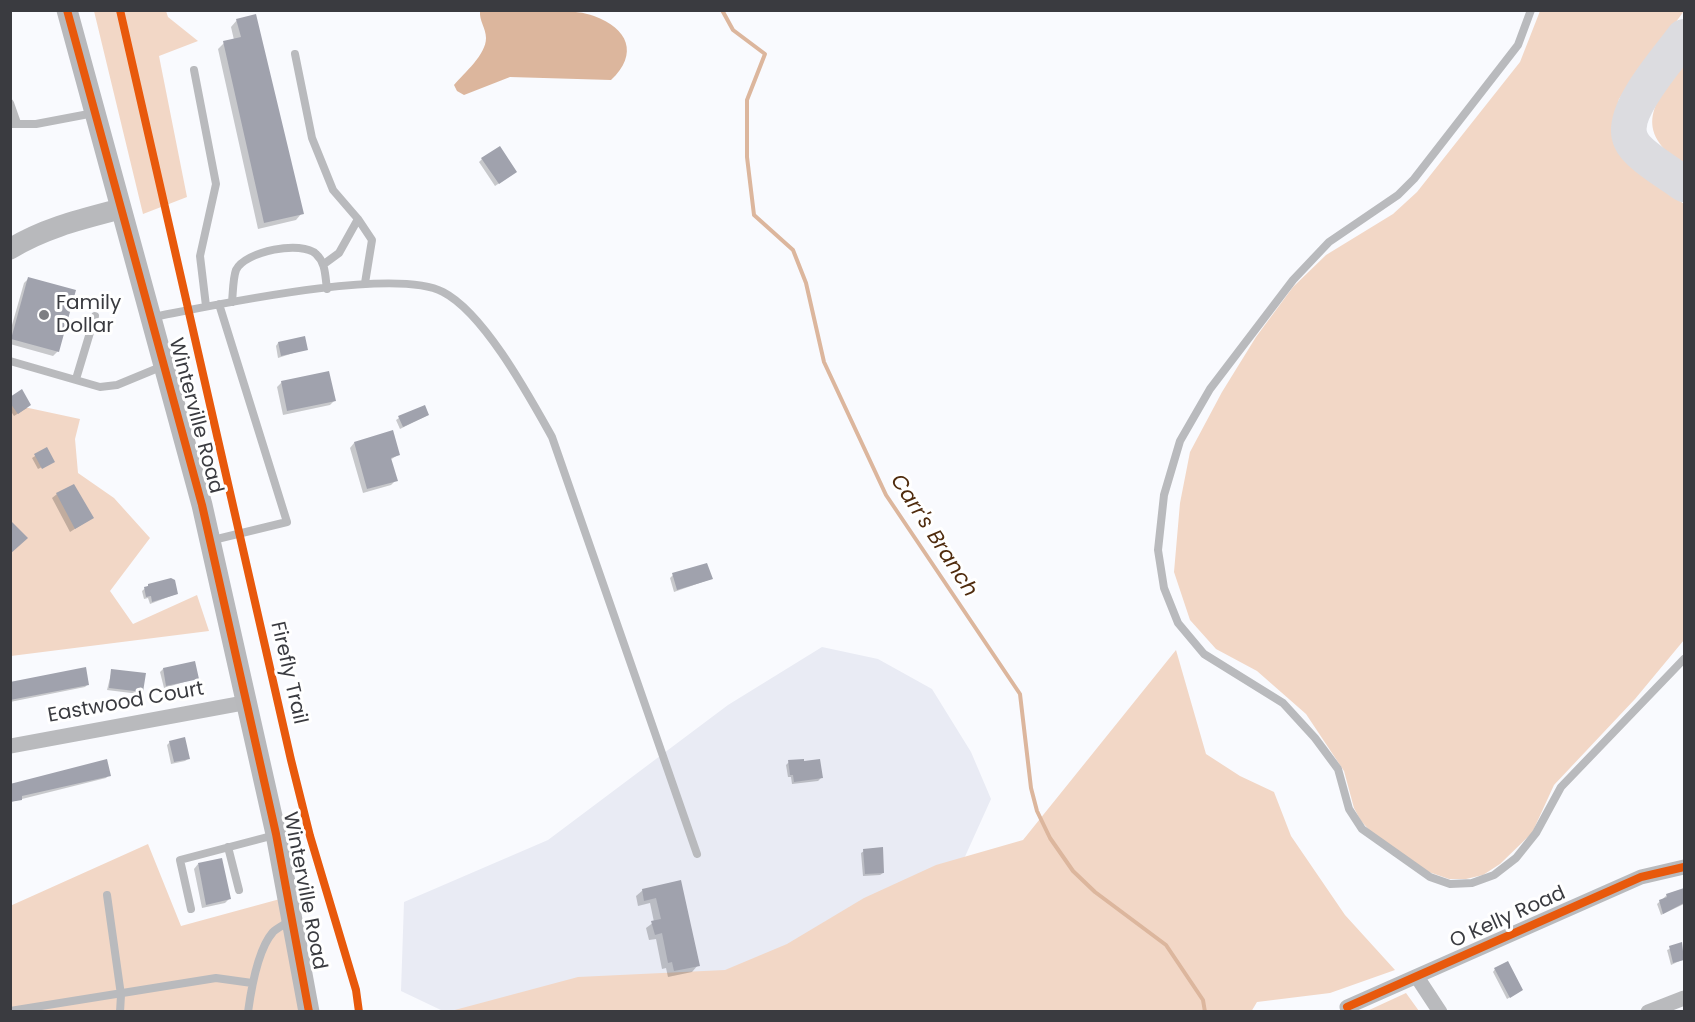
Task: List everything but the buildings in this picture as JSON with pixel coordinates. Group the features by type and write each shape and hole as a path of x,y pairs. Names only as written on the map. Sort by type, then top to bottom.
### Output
{"street":[{"name":"Winterville Road","path":"67,10 165,366 210,541 276,834 309,1011"},
{"path":"10,249 28,238 63,225 120,209"},
{"name":"Eastwood Court","path":"10,746 248,702"},
{"name":"O Kelly Road","path":"1347,1007 1641,877 1684,867"},
{"path":"1417,977 1440,1011"},
{"path":"1647,1011 1684,998"}],"lane":[{"path":"1532,10 1518,45 1414,179 1398,195 1322,250 1293,280 1210,389 1180,441 1164,495 1158,550 1164,588 1178,623 1204,654 1283,703 1315,738 1338,769 1349,809 1362,830 1430,877 1450,884 1472,883 1494,875 1516,858 1536,833 1561,788 1684,659"},
{"path":"295,54 312,138 333,190 358,219 372,240 365,283"},
{"path":"194,70 216,184 200,256 206,306"},
{"path":"10,103 14,123 36,124 94,113"},
{"path":"324,264 339,253 358,219"},
{"path":"232,302 236,270 245,258 272,250 304,247 315,253 324,264 327,289"},
{"path":"152,318 206,306 365,283 409,285 442,291 467,311 518,375 552,437 697,854"},
{"path":"210,541 287,522 219,304"},
{"path":"76,379 95,316"},
{"path":"10,362 100,387 117,385 165,366"},
{"path":"190,909 180,860 276,834"},
{"path":"228,848 239,890"},
{"path":"107,895 121,995 120,1011"},
{"path":"248,1011 252,983 273,933 293,918"},
{"path":"10,1011 216,978 252,983"}],"shaded area":[{"path":"561,10 594,16 615,27 622,35 627,51 625,61 611,80 510,77 464,95 457,91 454,85 479,57 485,44 486,34 480,11"},
{"path":"94,11 166,11 168,17 198,41 159,56 187,197 143,214"},
{"path":"1540,11 1684,11 1619,99 1613,121 1614,139 1627,161 1684,204 1684,640 1635,699 1554,785 1532,833 1500,864 1483,875 1466,879 1449,879 1426,871 1371,832 1361,821 1354,808 1344,771 1306,714 1257,671 1216,649 1190,620 1174,572 1180,503 1190,452 1222,392 1256,337 1293,287 1326,255 1393,214 1417,192 1520,62"},
{"path":"1684,61 1684,165 1657,140 1653,128 1653,115 1664,90"},
{"path":"10,404 80,419 75,439 78,473 114,498 150,538 110,591 133,624 197,595 209,631 11,656"},
{"path":"822,647 878,659 932,689 971,752 991,799 963,861 732,977 499,1011 443,1011 401,991 404,902 548,840 728,705"},
{"path":"1176,650 1206,754 1240,776 1274,792 1291,836 1345,915 1395,970 1330,993 1257,1002 1251,1012 451,1011 578,977 725,970 787,944 864,898 936,865 1023,840"},
{"path":"148,844 181,926 280,899 300,1011 11,1011 10,906"},
{"path":"1406,993 1419,1011 1367,1011"}],"waterway":[{"name":"Carr's Branch","path":"722,10 733,30 765,54 747,100 747,157 754,215 793,250 806,283 824,362 886,495 1020,694 1031,788 1037,811 1050,838 1073,871 1095,892 1166,945 1203,1000 1205,1012"}],"taxiway":[{"path":"1684,37 1638,101 1629,129 1634,146 1684,184"}],"cycle path":[{"path":"67,10 202,505 276,834 309,1012"},
{"name":"Firefly Trail","path":"120,10 291,760 310,836 356,990 359,1012"},
{"path":"1347,1007 1641,877 1684,867"}],"place":[{"name":"Family Dollar","path":"44,315"}]}
